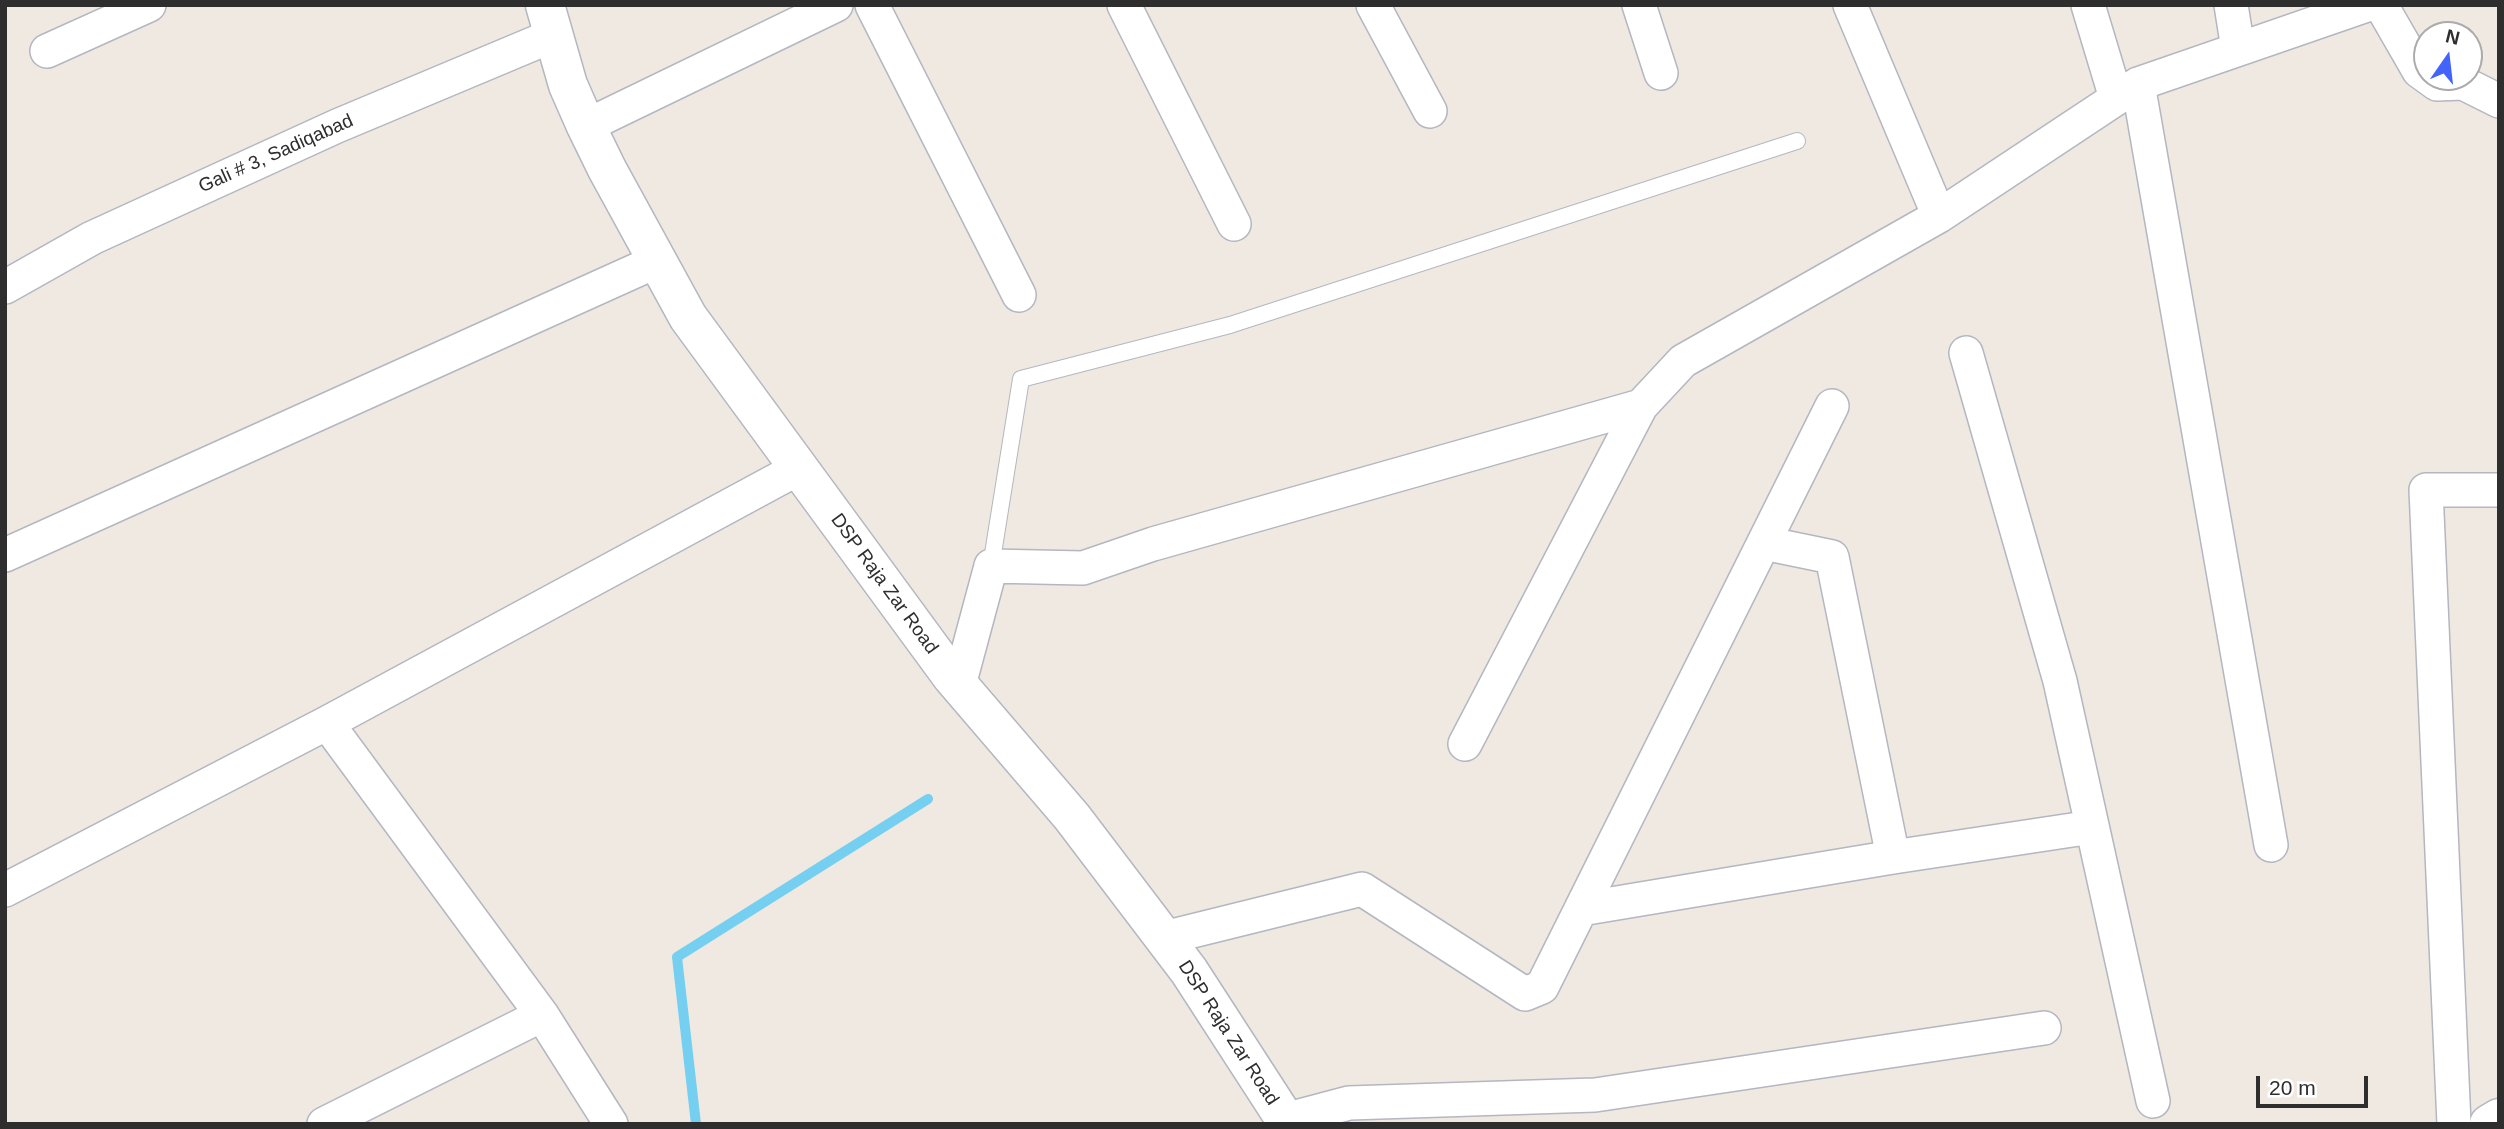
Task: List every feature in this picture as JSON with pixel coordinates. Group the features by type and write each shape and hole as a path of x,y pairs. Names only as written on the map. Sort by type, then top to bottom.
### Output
{"street":[{"path":"47,51 149,5"},
{"path":"586,126 836,5"},
{"path":"872,5 1019,295"},
{"path":"1124,5 1234,224"},
{"path":"1373,5 1430,111"},
{"path":"1639,5 1661,73"},
{"path":"1850,5 1940,216"},
{"path":"2088,5 2127,91 2271,845"},
{"path":"2231,5 2238,49"},
{"path":"1465,744 1640,407 1683,361 1940,216 2127,91 2367,5"},
{"path":"2381,5 2419,71 2437,84 2463,83 2499,101"},
{"name":"DSP Raja Zar Road","path":"550,20 568,85 586,126 688,317 960,685 1072,817 1189,971 1286,1122"},
{"name":"Gali # 3, Sadiqabad","path":"5,287 92,237 337,126 550,20"},
{"path":"5,555 657,261"},
{"path":"1966,353 2060,681 2154,1101"},
{"path":"1164,938 1362,889 1525,994 1542,987 1832,405"},
{"path":"960,685 991,565 1083,568 1153,544 1640,407"},
{"path":"5,890 327,723 799,468"},
{"path":"2454,1124 2426,490 2499,490"},
{"path":"1764,543 1832,557 1893,856"},
{"path":"327,723 542,1016 611,1124"},
{"path":"1581,909 1893,856 2092,827"},
{"path":"324,1124 542,1016"},
{"path":"1286,1122 1349,1103 1595,1095 2043,1028"},
{"path":"2489,1124 2499,1118"}],"lane":[{"path":"991,565 1021,379 1230,325 1797,141"}],"waterway":[{"path":"696,1124 677,957 928,799"}]}
